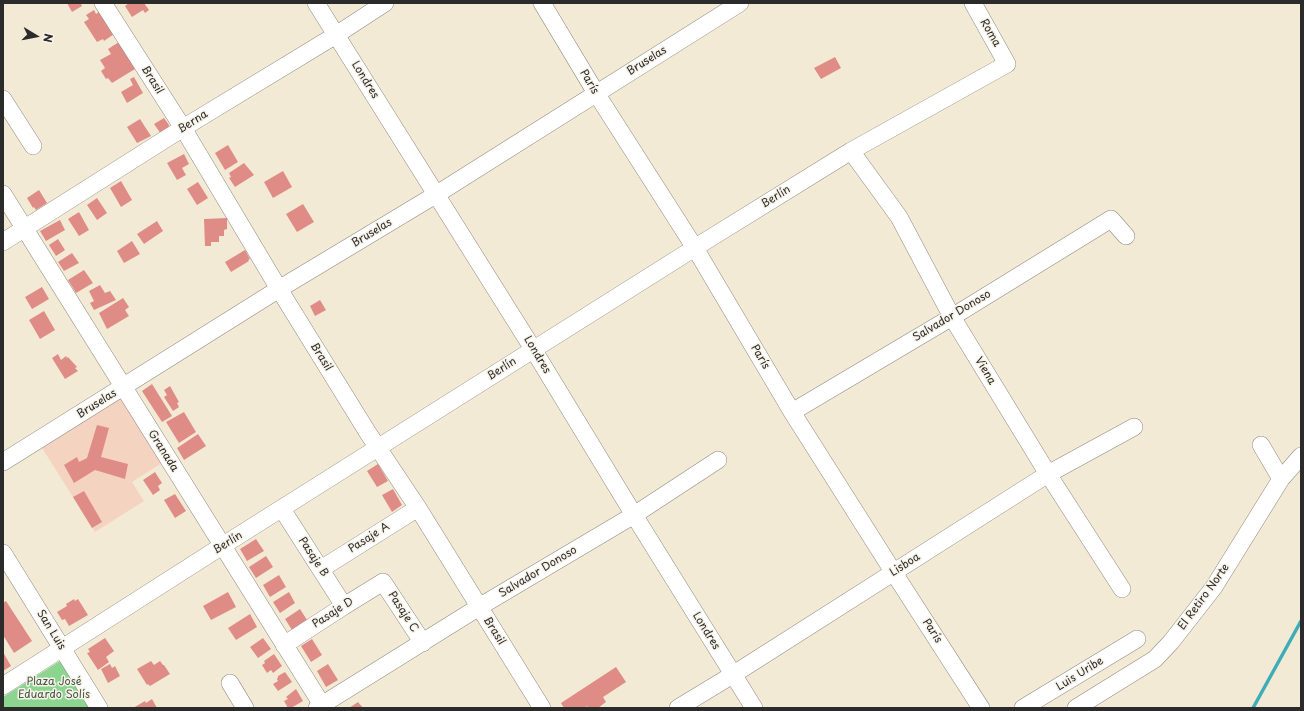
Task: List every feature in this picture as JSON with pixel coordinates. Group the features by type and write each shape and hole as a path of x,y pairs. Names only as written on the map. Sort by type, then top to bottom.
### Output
{"street":[{"name":"Brasil","path":"103,3 183,128 279,289 368,433 418,508 542,708"},
{"name":"Londres","path":"316,3 437,194 754,708"},
{"name":"Berna","path":"3,242 385,3"},
{"name":"París","path":"542,3 596,93 695,248 792,412 981,708"},
{"name":"Bruselas","path":"3,462 279,289 437,194 740,3"},
{"name":"Roma","path":"973,3 1007,64"},
{"name":"Berlín","path":"3,686 533,349 851,151 1007,64"},
{"path":"3,99 33,146"},
{"name":"Viena","path":"851,151 899,217 952,317 1048,474 1122,589"},
{"name":"Granada","path":"3,194 284,645 321,707"},
{"name":"Salvador Donoso","path":"792,412 952,317 1111,219 1126,236"},
{"name":"Lisboa","path":"678,708 1048,474 1134,427"},
{"path":"1261,445 1281,479"},
{"name":"El Retiro Norte","path":"1076,708 1155,659 1171,642 1214,587 1281,479 1301,456"},
{"name":"Salvador Donoso","path":"321,707 479,607 634,515 718,460"},
{"name":"Pasaje A","path":"321,569 418,508"},
{"name":"Pasaje B","path":"282,509 344,606"},
{"name":"San Luis","path":"3,553 99,708"},
{"name":"Pasaje D","path":"284,645 383,582"},
{"name":"Pasaje C","path":"383,582 423,643"},
{"name":"Luis Uribe","path":"1023,708 1137,639"},
{"path":"230,683 245,708"}],"shaded area":[{"path":"121,398 162,463 132,482 144,501 95,532 42,448"}],"green space":[{"name":"Plaza José Eduardo Solís","path":"60,661 91,708 3,708 3,697"}],"building":[{"path":"67,3 83,3 81,4 82,6 72,12"},
{"path":"129,3 144,3 149,10 145,13 143,10 132,17 125,6"},
{"path":"94,10 96,14 100,11 114,34 104,41 103,39 97,42 84,22 89,19 86,15"},
{"path":"119,42 135,69 112,83 108,78 106,79 101,71 105,68 100,60 111,54 108,49"},
{"path":"835,57 841,68 821,79 814,68"},
{"path":"134,77 143,93 127,103 121,92 133,85 130,79"},
{"path":"164,118 169,125 168,130 161,134 154,124"},
{"path":"140,119 151,136 137,143 127,127"},
{"path":"228,145 238,162 225,170 215,153"},
{"path":"184,154 189,164 182,168 186,175 177,180 167,163"},
{"path":"244,163 254,175 235,187 229,178 231,177 229,173"},
{"path":"283,171 292,187 273,198 264,182"},
{"path":"121,181 132,200 121,207 110,188"},
{"path":"198,182 208,198 197,205 187,189"},
{"path":"39,190 47,203 36,210 27,198"},
{"path":"97,198 107,213 97,220 87,205"},
{"path":"303,204 314,222 297,232 286,214"},
{"path":"79,212 89,230 79,236 68,219"},
{"path":"227,218 227,229 224,230 224,236 219,236 219,242 211,242 211,246 205,246 204,219"},
{"path":"60,220 65,230 46,241 40,231"},
{"path":"157,221 163,231 144,244 137,234"},
{"path":"58,239 65,250 56,256 49,245"},
{"path":"132,241 140,254 124,263 117,251"},
{"path":"245,250 250,259 248,260 249,261 231,272 225,262"},
{"path":"72,253 79,263 64,271 58,262"},
{"path":"84,270 93,283 76,293 68,280"},
{"path":"100,285 105,293 110,291 116,300 94,310 90,303 94,301 89,291"},
{"path":"42,287 49,299 32,309 25,297"},
{"path":"123,298 129,307 125,310 129,316 107,329 99,313"},
{"path":"320,300 326,310 315,316 310,306"},
{"path":"44,311 55,330 40,339 29,320"},
{"path":"58,354 61,360 66,356 67,358 68,357 77,367 75,368 78,371 65,379 52,358"},
{"path":"152,384 172,416 162,422 142,391"},
{"path":"170,386 179,402 177,403 179,407 173,411 164,397 167,395 164,390"},
{"path":"184,412 196,432 179,443 166,422"},
{"path":"97,425 109,428 101,457 128,464 125,479 95,470 74,483 64,465 77,457 79,462 87,458"},
{"path":"198,434 206,446 184,460 177,448"},
{"path":"378,464 388,481 377,487 367,471"},
{"path":"155,472 162,483 158,486 160,490 153,495 143,480"},
{"path":"393,489 402,505 392,512 382,495"},
{"path":"84,491 102,522 92,528 73,497"},
{"path":"175,494 186,511 175,518 164,500"},
{"path":"256,539 264,551 247,561 240,549"},
{"path":"266,556 273,567 256,578 249,567"},
{"path":"279,575 286,587 270,597 263,585"},
{"path":"228,592 236,607 211,620 203,606"},
{"path":"289,592 295,603 280,613 273,602"},
{"path":"74,599 75,601 78,599 88,615 69,626 65,619 62,620 57,612 67,606 66,604"},
{"path":"6,601 32,641 14,653 3,635 3,603"},
{"path":"300,609 307,620 292,630 285,619"},
{"path":"250,614 257,627 236,640 228,628"},
{"path":"105,638 114,651 106,657 109,662 98,670 87,653 90,652 88,649"},
{"path":"263,638 271,649 258,658 250,647"},
{"path":"312,639 322,655 311,662 301,646"},
{"path":"3,652 11,666 3,671"},
{"path":"274,654 282,666 273,673 271,670 267,673 262,665 265,663 264,661"},
{"path":"151,661 154,665 160,661 170,674 150,686 148,684 147,685 137,669"},
{"path":"110,664 112,668 115,666 120,676 108,683 101,669"},
{"path":"328,664 338,680 326,687 317,671"},
{"path":"616,667 626,682 603,697 606,702 598,708 588,708 587,706 585,708 564,708 561,703"},
{"path":"285,672 292,682 278,691 273,684 278,681 278,676"},
{"path":"296,689 303,701 291,708 288,708 284,701 288,699 286,697"},
{"path":"152,699 157,708 133,708 145,701 146,703"},
{"path":"358,702 363,708 349,708"}],"waterway":[{"path":"1253,708 1301,621"}]}
